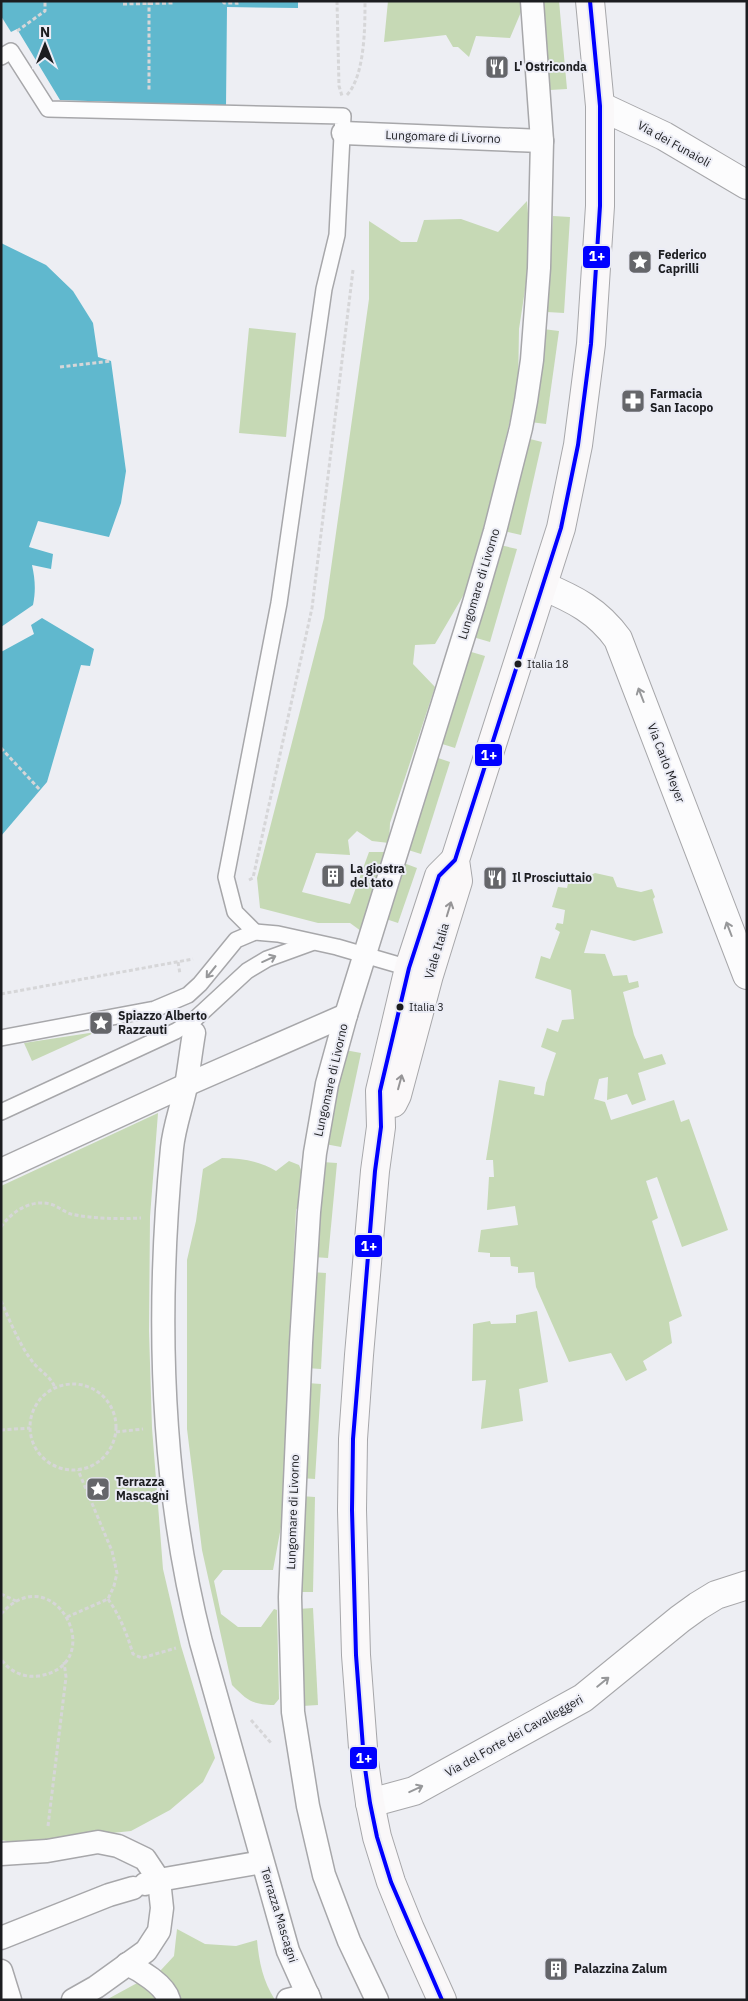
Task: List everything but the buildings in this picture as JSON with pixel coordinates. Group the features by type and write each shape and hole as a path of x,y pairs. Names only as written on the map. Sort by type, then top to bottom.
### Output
{"main road":[{"name":"Viale Italia","path":"381,1127 397,1094 429,975 458,881 455,860 544,586 561,528 572,479 591,344 600,206 600,106 590,1"},
{"name":"Viale Italia","path":"442,2000 391,1882 377,1837 370,1803 364,1761 356,1655 352,1510 353,1439 375,1171 381,1127 380,1091 409,968 439,876 455,860"}],"street":[{"name":"Lungomare di Livorno","path":"377,2000 349,1941 324,1875 308,1806 295,1733 290,1598 295,1458 309,1212 315,1153 327,1084 363,955 474,603 521,428 532,360 536,316 542,141 532,1"},
{"name":"Via dei Funaioli","path":"600,106 664,136 747,185"},
{"name":"Lungomare di Livorno","path":"343,132 542,141"},
{"name":"Via Carlo Meyer","path":"544,586 581,603 595,614 618,639 747,975"},
{"name":"Lungomare di Livorno","path":"186,1085 346,1015"},
{"name":"Terrazza Mascagni","path":"185,1032 186,1085 172,1146 163,1268 167,1427 179,1542 201,1642 302,1998"},
{"path":"1,1170 186,1085"},
{"name":"Via del Forte dei Cavalleggeri","path":"370,1803 414,1791 583,1698 698,1606 716,1595 747,1585"},
{"path":"1,1854 47,1851 98,1842 118,1846 144,1859 159,1880 162,1908 159,1931 146,1950 127,1964 97,1993 73,2000"},
{"name":"Terrazza Mascagni","path":"1,1938 110,1895 159,1880 262,1862"},
{"path":"127,1964 142,1971 168,1996 169,2000"},
{"path":"1,1971 10,2000"}],"lane":[{"path":"1,57 11,51 48,109 343,116 337,235 324,289 279,603 226,877 235,912 255,932"},
{"path":"2,1038 155,1009 188,994 200,984 236,940 255,932 278,934 311,943 337,947 409,968"},
{"path":"236,940 230,955 231,963 237,969 247,971"},
{"path":"1,1112 185,1032 195,1019 247,971 267,959 311,943"}],"path":[{"path":"14,33 45,12 45,1"},
{"path":"224,1 224,3 237,3 237,7"},
{"path":"337,1 339,86 343,99 352,90 365,40 365,1"},
{"path":"149,2 150,94"},
{"path":"124,4 174,3"},
{"path":"253,878 312,608 350,295"},
{"path":"60,367 111,361"},
{"path":"1,748 40,790"},
{"path":"1,994 192,959 199,956"},
{"path":"1,1227 6,1219 34,1203 50,1204 71,1214 130,1218 167,1217"},
{"path":"1,1301 11,1325 32,1362 53,1382 55,1388"},
{"path":"68,1384 81,1385 93,1389 104,1397 112,1407 116,1419 116,1432 113,1443 108,1454 89,1467 78,1470 64,1470 50,1464 39,1454 32,1442 31,1416 36,1404 45,1394 55,1388 68,1384"},
{"path":"1,1430 30,1428"},
{"path":"68,1617 108,1599 118,1573 112,1551 78,1470"},
{"path":"1,1594 16,1602"},
{"path":"1,1614 16,1602 26,1598 45,1599 62,1609 72,1626 72,1645 64,1662 56,1670 46,1674 24,1676 13,1671 1,1659"},
{"path":"108,1599 116,1609 133,1654 142,1658 201,1642"},
{"path":"47,1851 46,1840 66,1677 64,1662"}],"green space":[{"path":"388,1 521,1 521,12 510,38 476,36 469,57 458,47 453,47 446,35 384,42"},
{"path":"542,1 559,1 567,89 550,90"},
{"path":"527,201 531,251 519,329 518,388 470,584 435,644 415,645 413,664 435,687 390,823 389,843 372,841 357,831 348,840 350,855 316,853 302,892 350,904 369,852 385,852 361,931 350,923 318,923 260,908 257,878 324,618 369,299 369,221 401,242 417,242 424,220 461,219 498,232"},
{"path":"553,216 570,217 564,313 547,312"},
{"path":"249,328 296,333 286,437 239,433"},
{"path":"543,329 559,331 546,424 530,422"},
{"path":"526,438 542,442 521,535 504,531"},
{"path":"500,545 517,549 490,642 473,637"},
{"path":"468,651 485,656 455,748 439,743"},
{"path":"435,757 450,762 421,854 405,849"},
{"path":"401,862 417,868 398,923 383,918"},
{"path":"595,873 613,877 617,887 641,892 652,889 655,897 653,899 663,933 634,941 591,930 584,953 605,954 613,976 627,975 629,983 638,981 639,987 623,992 634,1035 644,1059 662,1054 666,1064 638,1073 646,1100 632,1105 627,1094 607,1100 608,1077 599,1079 594,1099 605,1102 611,1120 674,1100 681,1122 689,1119 728,1230 682,1247 657,1177 646,1181 658,1218 652,1221 682,1316 669,1322 672,1343 643,1361 647,1370 626,1381 611,1353 569,1362 536,1287 534,1272 518,1273 518,1267 511,1266 510,1257 490,1257 490,1253 478,1252 481,1230 518,1225 515,1206 487,1210 489,1177 494,1177 493,1160 486,1160 499,1080 535,1087 534,1094 544,1096 546,1083 556,1053 541,1047 547,1028 558,1032 562,1020 574,1019 571,990 535,978 541,956 550,959 560,932 555,929 557,923 563,924 565,910 552,907 558,887 567,888 569,879 579,881"},
{"path":"96,1032 32,1061 24,1043"},
{"path":"345,1050 361,1053 341,1147 325,1144"},
{"path":"158,1113 150,1217 149,1331 152,1428 163,1569 181,1646 215,1758 203,1782 170,1810 131,1831 16,1843 1,1840 1,1186"},
{"path":"222,1158 250,1161 276,1171 289,1161 299,1165 308,1188 296,1210 292,1296 288,1489 273,1570 223,1570 214,1581 221,1614 238,1627 261,1627 274,1609 277,1610 279,1699 274,1705 250,1701 232,1685 202,1550 187,1429 187,1260 196,1221 203,1169"},
{"path":"322,1162 337,1163 328,1258 313,1257"},
{"path":"311,1272 326,1273 321,1369 306,1368"},
{"path":"537,1311 548,1382 519,1389 523,1421 481,1429 486,1380 472,1381 473,1324 490,1321 491,1324 516,1323 516,1315"},
{"path":"307,1383 321,1384 315,1479 301,1478"},
{"path":"300,1496 315,1497 313,1592 298,1592"},
{"path":"313,1608 318,1705 302,1706 298,1609"},
{"path":"177,1929 205,1944 236,1946 257,1940 262,1971 267,1986 275,2000 106,2000 161,1970 174,1956"}],"water":[{"path":"1,1 298,1 298,8 227,7 226,106 60,100 17,29 11,32 1,16"},
{"path":"1,243 46,265 73,291 93,323 98,357 111,361 126,471 121,503 109,537 38,521 29,547 53,554 51,569 32,565 35,585 33,605 1,627"},
{"path":"42,618 94,649 90,666 81,665 47,782 1,836 1,652 34,634 31,625"}],"transit line":[{"name":"1+","path":"442,2000 391,1882 377,1837 370,1803 364,1761 356,1655 352,1510 353,1439 375,1171 381,1127 380,1091 409,968 439,876 455,860 561,528 578,445 591,344 600,206 600,106 590,1"}],"place":[{"name":"L' Ostriconda","path":"497,67"},
{"name":"Federico Caprilli","path":"640,262"},
{"name":"Farmacia San Iacopo","path":"633,401"},
{"name":"Italia 18","path":"518,664"},
{"name":"La giostra del tato","path":"333,876"},
{"name":"Il Prosciuttaio","path":"495,878"},
{"name":"Italia 3","path":"400,1007"},
{"name":"Spiazzo Alberto Razzauti","path":"101,1023"},
{"name":"Terrazza Mascagni","path":"98,1489"},
{"name":"Palazzina Zalum","path":"556,1969"}]}
